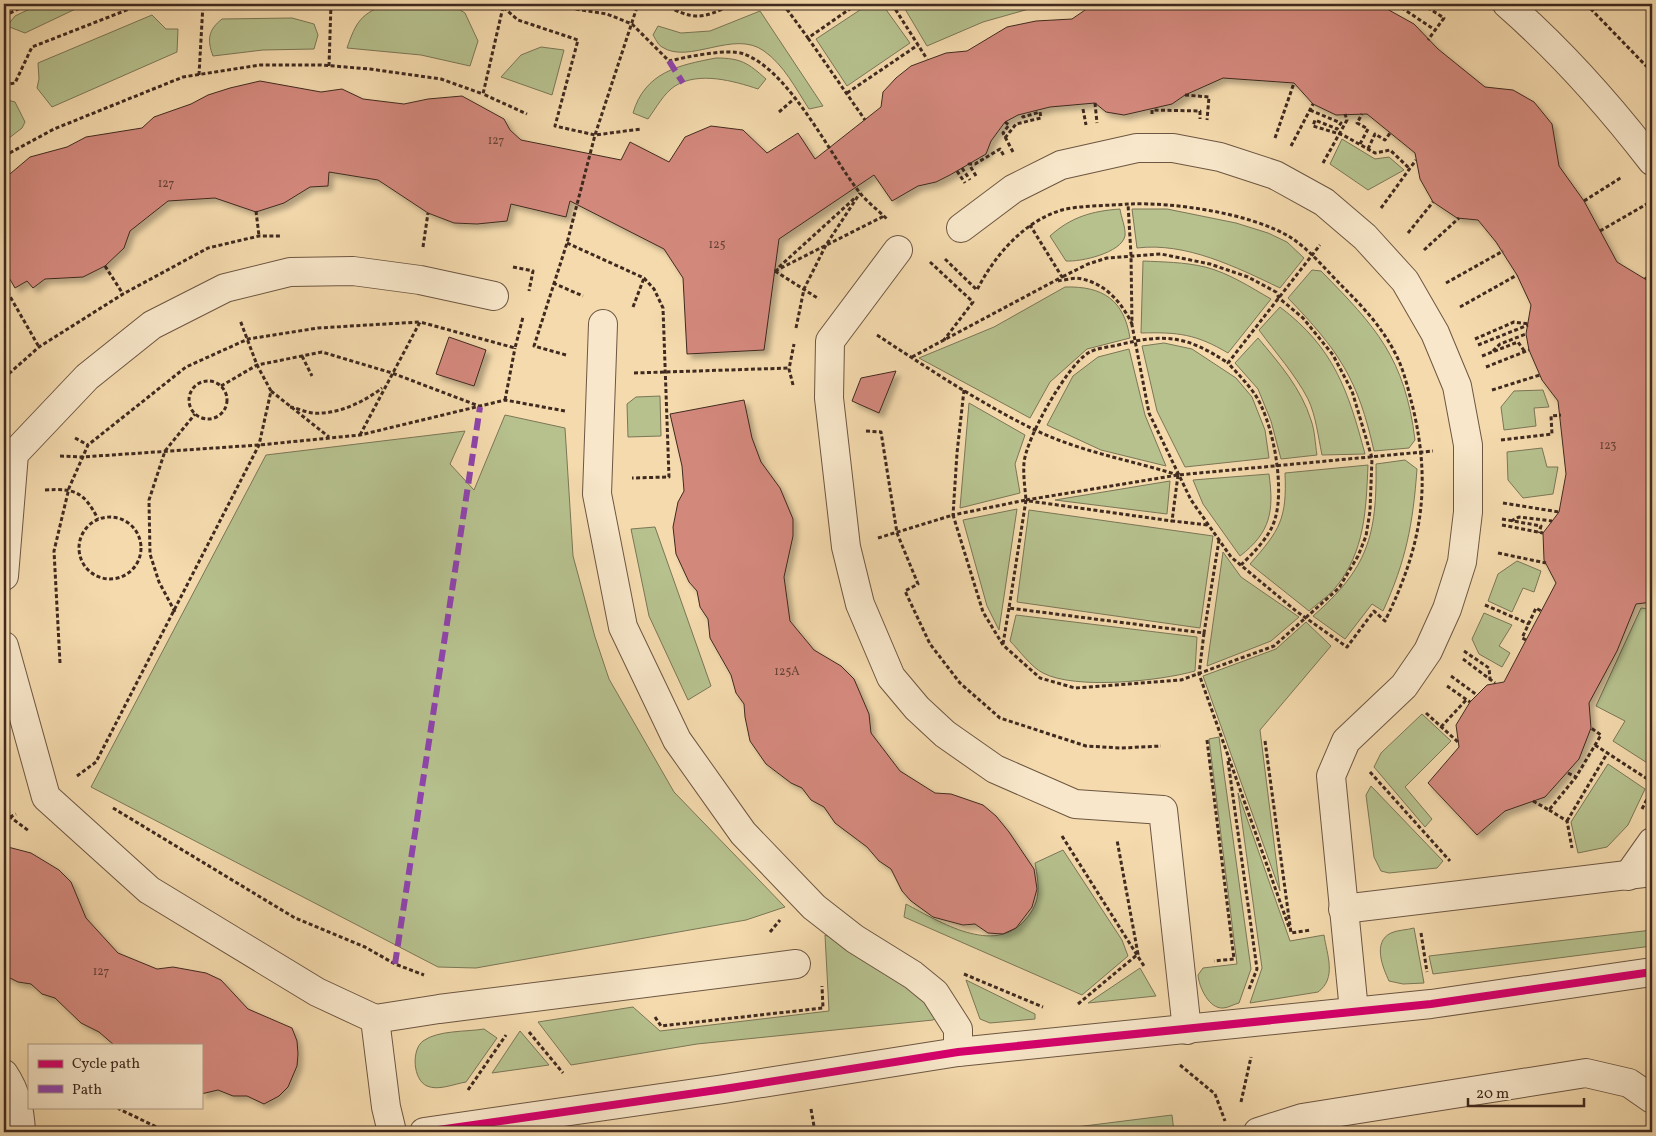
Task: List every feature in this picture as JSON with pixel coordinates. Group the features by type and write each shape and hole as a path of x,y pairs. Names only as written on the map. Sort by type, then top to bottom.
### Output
{"street":[{"path":"1507,4 1546,38 1612,109 1641,166"},
{"path":"961,228 1013,189 1061,164 1137,148 1173,148 1220,157 1275,175 1324,202 1365,237 1405,282 1434,333 1457,386 1468,445 1468,512 1462,562 1447,608 1428,651 1409,679 1346,741 1331,776 1354,1011"},
{"path":"898,250 830,341 829,398 839,503 846,547 860,604 892,678 916,708 945,734 996,769 1075,804 1163,810 1187,1030"},
{"path":"4,576 14,454 86,377 152,325 225,288 290,272 353,272 420,280 494,296"},
{"path":"603,324 596,494 623,626 677,740 743,833 814,907 855,939 913,975 935,993 958,1029 958,1052"},
{"path":"4,646 46,797 149,890 317,992 375,1019 796,964"},
{"path":"1343,909 1640,874 1652,842"},
{"path":"424,1132 714,1091 958,1052 1431,1004 1652,972"},
{"path":"375,1019 386,1107 392,1132"},
{"path":"4,1074 13,1087 20,1116 21,1132"},
{"path":"1258,1132 1302,1118 1586,1074 1629,1083 1652,1099"}],"path":[{"path":"4,16 28,4"},
{"path":"4,86 15,83 32,47 142,4"},
{"path":"199,75 203,4"},
{"path":"329,66 331,4"},
{"path":"491,4 503,7 518,20 578,40 556,126 595,135 640,129"},
{"path":"572,4 575,9 608,14 632,24 669,61 710,53 743,53 766,67 815,124 860,193 892,224"},
{"path":"638,4 595,135 567,243 534,346 565,354 581,375 789,369"},
{"path":"662,4 686,16 710,14 734,4"},
{"path":"783,4 865,120"},
{"path":"808,38 857,4"},
{"path":"892,4 927,59"},
{"path":"1396,4 1435,30"},
{"path":"1422,4 1444,18 1428,40"},
{"path":"1586,4 1652,72"},
{"path":"483,94 503,7"},
{"path":"847,94 918,44"},
{"path":"4,156 54,128 183,77 260,65 329,66 370,69 441,80 483,94 528,114"},
{"path":"1274,139 1294,83"},
{"path":"1185,95 1209,97 1207,124"},
{"path":"779,112 794,99"},
{"path":"1095,103 1097,121"},
{"path":"1287,154 1313,104"},
{"path":"1310,110 1341,123 1337,129 1315,120 1313,126 1338,134 1375,153 1390,150 1410,169"},
{"path":"1005,138 1016,124 1041,118 1040,112 1023,117 1021,114"},
{"path":"1322,164 1347,120 1345,114"},
{"path":"1360,144 1368,129 1357,123 1362,114"},
{"path":"1002,133 1009,125 1005,122"},
{"path":"1368,149 1375,134 1385,140 1390,133"},
{"path":"1228,363 1359,195 1379,210 1416,160"},
{"path":"969,164 981,184"},
{"path":"1584,201 1641,166"},
{"path":"957,171 965,184"},
{"path":"860,193 775,271 884,216"},
{"path":"1407,234 1433,202"},
{"path":"1600,231 1652,202"},
{"path":"977,290 986,272 1030,224 1063,210 1128,204 1176,206 1219,213 1259,224 1290,237 1311,256 1370,314 1394,350 1407,382 1419,435 1421,453 1423,475 1420,520 1411,562 1385,621 1374,611 1347,647 1296,611 1231,557 1191,500 1178,475 1149,413 1132,325 1132,255 1128,204"},
{"path":"256,212 259,236"},
{"path":"422,248 428,213"},
{"path":"1421,252 1459,218"},
{"path":"1030,224 1062,277"},
{"path":"1400,228 1412,240"},
{"path":"567,243 644,278 654,289 664,308 669,477 626,478"},
{"path":"1416,246 1425,256"},
{"path":"208,248 248,339 257,365 271,391 330,438"},
{"path":"1446,283 1503,251"},
{"path":"912,358 1062,277 1088,264 1107,258 1161,254 1210,264 1248,277 1276,292 1279,298 1303,318 1333,355 1352,391 1372,458 1370,511 1366,536 1358,556 1339,588 1274,646 1181,680 1075,688 1040,678 1003,645 983,612 953,516 956,453 964,390"},
{"path":"926,258 973,302 942,342"},
{"path":"105,266 123,294"},
{"path":"1645,279 1652,274"},
{"path":"1440,275 1451,291"},
{"path":"1460,307 1517,275"},
{"path":"630,316 644,278"},
{"path":"1057,281 1082,279 1106,290 1124,307 1132,325"},
{"path":"4,286 39,347"},
{"path":"1455,299 1464,314"},
{"path":"60,664 54,551 69,488 88,445 186,367 248,339 318,328 420,322"},
{"path":"1475,339 1514,322 1529,324 1477,345"},
{"path":"1472,330 1488,375"},
{"path":"1493,352 1500,344 1526,334"},
{"path":"1003,645 1026,500 1024,461 1053,395 1070,370 1089,352 1153,337 1183,340 1202,346 1228,363 1254,394 1268,426 1278,466 1280,494 1275,521 1257,549 1241,565"},
{"path":"1481,356 1518,342 1525,352"},
{"path":"505,400 515,348"},
{"path":"1485,367 1529,350"},
{"path":"221,386 257,365 322,352 392,373 480,407"},
{"path":"302,356 312,376"},
{"path":"924,365 964,390 1036,430 1115,459 1178,475"},
{"path":"1492,390 1540,375"},
{"path":"210,382 221,386 226,398 224,410 214,418 201,418 195,414 189,403 189,397 194,387 199,383 210,382"},
{"path":"1490,382 1494,395"},
{"path":"290,406 313,413 335,410 366,401 385,386"},
{"path":"4,820 46,797 96,762 259,446 271,391"},
{"path":"14,454 82,457 259,446 360,435 505,400 574,412"},
{"path":"175,612 159,582 150,554 149,500 164,451 195,414"},
{"path":"1500,448 1499,440 1552,434 1551,416 1561,415"},
{"path":"1161,746 1121,748 1086,746 1000,718 960,683 930,644 905,591 918,584 896,533 953,516 1026,500 1178,475 1421,453 1468,445"},
{"path":"1172,521 1178,475"},
{"path":"69,488 90,503 98,519"},
{"path":"1502,533 1503,495"},
{"path":"1026,500 1208,525"},
{"path":"1502,503 1559,512"},
{"path":"117,517 135,528 140,537 142,548 140,559 126,575 116,579 105,579 95,575 81,560 79,541 89,524 98,519 117,517"},
{"path":"1510,521 1518,517 1552,521"},
{"path":"1502,520 1541,526 1541,533 1502,525"},
{"path":"140,537 149,537"},
{"path":"1219,540 1199,674 1291,933"},
{"path":"1496,561 1500,547"},
{"path":"1498,553 1546,563"},
{"path":"1485,596 1481,606 1529,624"},
{"path":"1009,608 1204,633"},
{"path":"1526,640 1522,638 1536,608 1541,611"},
{"path":"1460,647 1489,668 1490,680"},
{"path":"1456,654 1495,683"},
{"path":"1444,672 1477,695"},
{"path":"1442,727 1468,700 1445,685"},
{"path":"1422,710 1458,742"},
{"path":"1549,810 1576,777 1601,735 1591,728"},
{"path":"1205,962 1234,959 1207,740"},
{"path":"1265,740 1291,933"},
{"path":"1595,744 1652,782"},
{"path":"1573,849 1568,821 1608,752"},
{"path":"1226,753 1257,969 1248,992"},
{"path":"1364,776 1367,768 1453,865"},
{"path":"1568,773 1576,777"},
{"path":"1534,801 1568,821"},
{"path":"110,807 294,918 365,947 395,964 427,976"},
{"path":"1058,830 1138,954"},
{"path":"1291,933 1320,929"},
{"path":"1420,931 1428,979"},
{"path":"760,933 780,932"},
{"path":"962,973 1046,1009"},
{"path":"523,1025 563,1073"},
{"path":"466,1093 507,1033"},
{"path":"1240,1106 1252,1053"},
{"path":"1175,1060 1215,1094 1227,1125"},
{"path":"120,1108 167,1132"},
{"path":"811,1108 814,1132"}],"green space":[{"path":"40,4 86,4 25,33 7,26 15,16"},
{"path":"388,4 450,4 465,13 478,41 470,66 421,55 347,48 353,31 361,20 371,11"},
{"path":"869,4 882,4 910,43 847,86 816,39"},
{"path":"902,4 1043,5 983,22 927,46"},
{"path":"760,11 823,106 809,109 778,63 764,51 752,45 739,44 685,52 673,51 661,46 653,35 658,26 681,33 710,31"},
{"path":"152,15 166,29 178,29 177,52 52,107 37,88 39,79 38,63"},
{"path":"292,18 314,24 318,35 314,49 263,50 213,56 210,45 211,31 222,19"},
{"path":"541,47 564,50 552,95 501,77 521,55"},
{"path":"716,58 744,62 766,79 758,89 716,79 705,78 684,81 667,93 648,119 633,113 638,99 655,79 677,68"},
{"path":"4,99 15,102 25,122 22,128 4,142"},
{"path":"1342,139 1375,159 1389,157 1404,170 1368,190 1330,164"},
{"path":"1120,209 1125,236 1122,242 1109,252 1081,260 1066,261 1050,236 1066,224 1082,216 1100,211"},
{"path":"1132,209 1167,209 1236,223 1268,233 1287,242 1304,258 1280,288 1246,272 1192,252 1155,247 1137,248"},
{"path":"1143,261 1174,262 1205,267 1239,281 1271,299 1228,353 1196,338 1166,333 1141,333"},
{"path":"1312,270 1321,271 1372,327 1385,346 1404,387 1410,411 1415,440 1409,448 1374,451 1361,404 1344,367 1321,334 1288,298"},
{"path":"1065,287 1090,289 1110,298 1123,314 1130,338 1087,349 1050,382 1030,418 919,358 994,327"},
{"path":"1280,307 1314,338 1336,372 1345,390 1365,454 1322,455 1315,419 1308,399 1291,372 1259,330"},
{"path":"1258,338 1289,376 1307,408 1314,433 1317,455 1281,459 1271,421 1258,389 1235,363"},
{"path":"1164,343 1192,349 1236,378 1252,397 1265,430 1269,458 1185,467 1157,411 1142,346"},
{"path":"1129,349 1145,415 1166,466 1101,450 1047,425 1073,376 1098,357"},
{"path":"1543,390 1549,407 1534,408 1536,426 1504,430 1501,407 1514,391"},
{"path":"660,396 661,436 628,437 627,404 636,397"},
{"path":"969,403 1025,435 1015,464 1020,493 960,508"},
{"path":"505,415 565,428 573,556 595,637 609,679 674,792 785,907 746,920 476,968 438,967 91,787 266,455 465,431 450,464 474,490"},
{"path":"1542,448 1547,467 1558,467 1553,494 1523,498 1508,480 1507,452"},
{"path":"1405,460 1417,469 1411,525 1403,559 1383,611 1372,604 1345,639 1313,616 1332,599 1346,582 1357,566 1365,549 1371,531 1374,511 1376,464"},
{"path":"1368,465 1365,514 1353,559 1336,587 1309,611 1250,564 1268,542 1280,523 1285,502 1285,473"},
{"path":"1269,474 1271,499 1268,520 1258,538 1240,556 1203,504 1193,480"},
{"path":"1170,481 1167,514 1055,500"},
{"path":"1017,509 999,630 987,606 963,520"},
{"path":"1029,510 1213,536 1200,628 1017,602"},
{"path":"655,527 711,686 688,700 649,616 631,529"},
{"path":"1223,552 1241,577 1299,617 1271,641 1207,666"},
{"path":"1517,561 1541,571 1534,592 1523,588 1512,612 1488,601 1498,574"},
{"path":"1641,608 1652,609 1652,766 1613,741 1625,721 1596,706"},
{"path":"1484,613 1512,625 1499,646 1510,653 1502,667 1479,654 1472,639"},
{"path":"1016,615 1197,637 1195,671 1140,681 1096,682 1057,678 1043,673 1030,663 1010,641"},
{"path":"1306,622 1331,646 1260,730 1280,891 1203,676 1276,649"},
{"path":"1422,714 1451,741 1405,787 1432,819 1425,827 1374,767 1381,753"},
{"path":"1219,737 1251,969 1239,1003 1223,1008 1213,1005 1209,1001 1200,985 1198,975 1203,968 1237,964 1209,739"},
{"path":"1608,764 1645,789 1628,825 1607,847 1578,853 1571,822"},
{"path":"1371,786 1443,861 1437,868 1389,873 1381,871 1374,857 1366,795"},
{"path":"1238,793 1290,941 1324,935 1329,973 1324,986 1318,992 1250,1003 1262,968"},
{"path":"1063,850 1122,940 1128,956 1082,995 904,917 906,904 950,926 983,936 998,935 1012,930 1025,920 1037,900 1038,879 1035,863"},
{"path":"1414,928 1424,983 1403,984 1389,981 1382,962 1380,949 1382,942 1391,933"},
{"path":"1652,930 1652,946 1433,974 1429,956"},
{"path":"825,935 854,947 942,1013 933,1020 697,1044 571,1065 538,1022 633,1007 660,1031 829,1011"},
{"path":"1140,968 1156,996 1088,1003"},
{"path":"966,980 1035,1014 1035,1019 990,1023 980,1019"},
{"path":"484,1029 497,1038 466,1082 436,1088 422,1083 416,1071 415,1058 419,1045 423,1041 429,1037 444,1033"},
{"path":"520,1031 549,1065 492,1073"},
{"path":"1172,1115 1174,1132 1036,1132"}],"building":[{"path":"1110,4 1198,4 1205,8 1250,4 1374,4 1387,9 1414,24 1438,49 1485,87 1513,90 1534,102 1552,124 1559,166 1584,201 1617,262 1645,279 1652,286 1652,602 1636,604 1617,651 1589,703 1591,728 1579,759 1545,797 1505,811 1477,835 1428,783 1459,747 1456,725 1470,702 1487,685 1504,682 1556,583 1544,560 1543,533 1559,512 1566,474 1558,401 1542,380 1529,350 1526,334 1531,305 1517,275 1496,242 1478,220 1457,218 1433,202 1420,179 1415,153 1367,114 1336,115 1313,104 1294,83 1223,78 1185,95 1172,104 1124,115 1106,112 1095,103 1050,107 1018,115 1005,122 991,141 986,154 936,182 918,186 892,201 874,175 779,239 764,350 687,354 683,278 664,249 570,201 566,217 511,204 507,221 477,224 454,223 428,213 378,180 329,172 328,186 310,187 284,203 256,212 215,198 168,201 130,231 124,248 105,266 83,277 45,279 33,288 27,281 15,288 4,269 4,179 30,157 67,147 86,137 142,128 154,117 230,88 260,81 321,92 342,89 363,99 404,104 428,99 462,96 504,119 510,130 521,140 621,160 630,142 669,162 685,137 711,126 743,130 767,153 798,133 815,159 881,107 883,92 911,66 946,53 967,51 1007,27 1036,21 1072,19 1088,8 1104,8"},
{"path":"449,337 486,350 474,386 436,374"},
{"path":"896,371 879,413 852,401 861,378"},
{"path":"744,400 752,438 761,462 780,488 793,519 793,536 784,577 790,621 814,650 841,666 854,679 869,714 871,733 900,771 935,793 951,794 983,805 996,816 1009,832 1034,869 1037,889 1032,907 1016,928 1003,934 988,933 975,924 963,925 933,917 911,901 902,891 891,869 879,861 867,847 835,823 824,807 811,800 802,788 791,783 766,764 750,741 744,704 736,693 731,675 710,638 708,619 700,607 697,591 689,582 676,554 673,527 678,502 684,491 682,466 670,414"},
{"path":"4,846 31,853 59,870 71,882 86,918 118,953 157,969 173,967 206,973 221,980 248,1009 292,1028 297,1041 297,1066 288,1087 279,1096 264,1104 247,1096 233,1096 218,1090 202,1094 202,1044 113,1044 99,1032 81,1023 55,998 42,994 31,984 18,982 4,975"}],"marked path":[{"path":"669,61 683,83"},
{"path":"395,964 480,407"}],"cycle path":[{"path":"424,1132 724,1089 958,1052 1431,1004 1652,972"}]}
